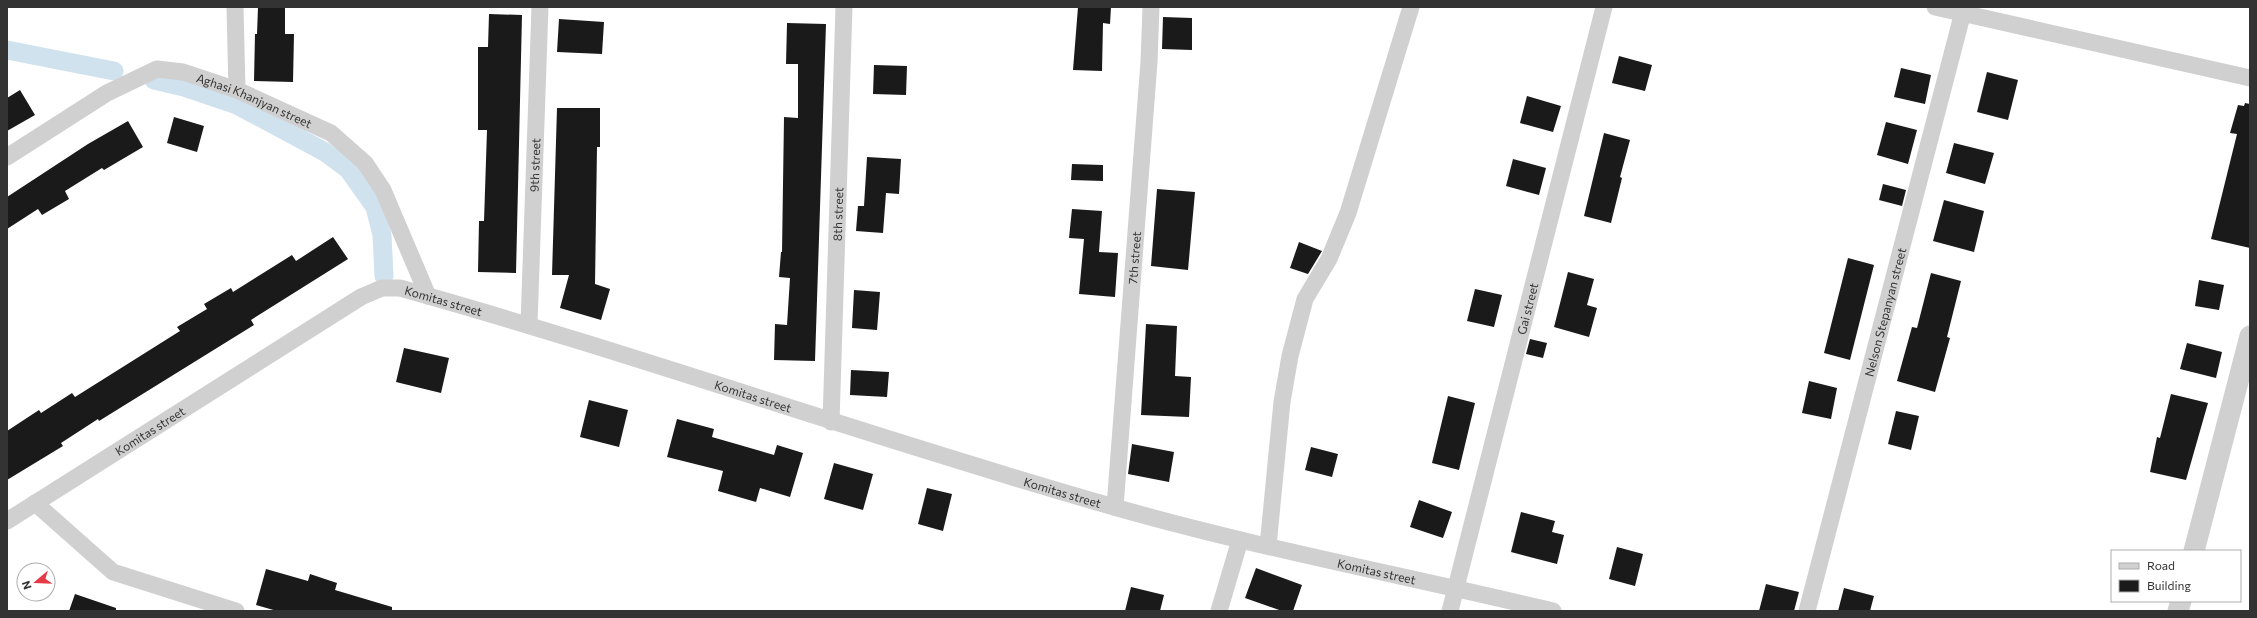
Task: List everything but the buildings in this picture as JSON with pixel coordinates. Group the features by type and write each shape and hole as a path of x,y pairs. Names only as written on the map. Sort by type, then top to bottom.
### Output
{"street":[{"path":"236,7 237,90"},
{"name":"9th street","path":"529,324 540,7"},
{"name":"8th street","path":"831,422 844,7"},
{"name":"7th street","path":"1115,507 1149,62 1151,7"},
{"path":"1268,546 1282,402 1290,356 1303,306 1305,299 1329,259 1348,213 1411,7"},
{"name":"Gai street","path":"1450,611 1604,7"},
{"path":"1935,7 1963,12 2250,78"},
{"name":"Nelson Stepanyan street","path":"1807,611 1963,12"},
{"name":"Aghasi Khanjyan street","path":"7,157 107,93 157,69 183,72 237,90 331,133 365,163 383,190 428,296"},
{"name":"Komitas street","path":"7,521 361,297 382,288 400,288 529,324 831,422 1115,507 1240,540 1553,611"},
{"path":"2194,550 2250,336"},
{"path":"36,503 113,572 236,611"},
{"path":"1219,611 1240,540"}],"waterway":[{"path":"7,50 114,71"},
{"path":"154,80 184,87 237,105 325,152 348,169 375,207 382,235 384,276"}]}
